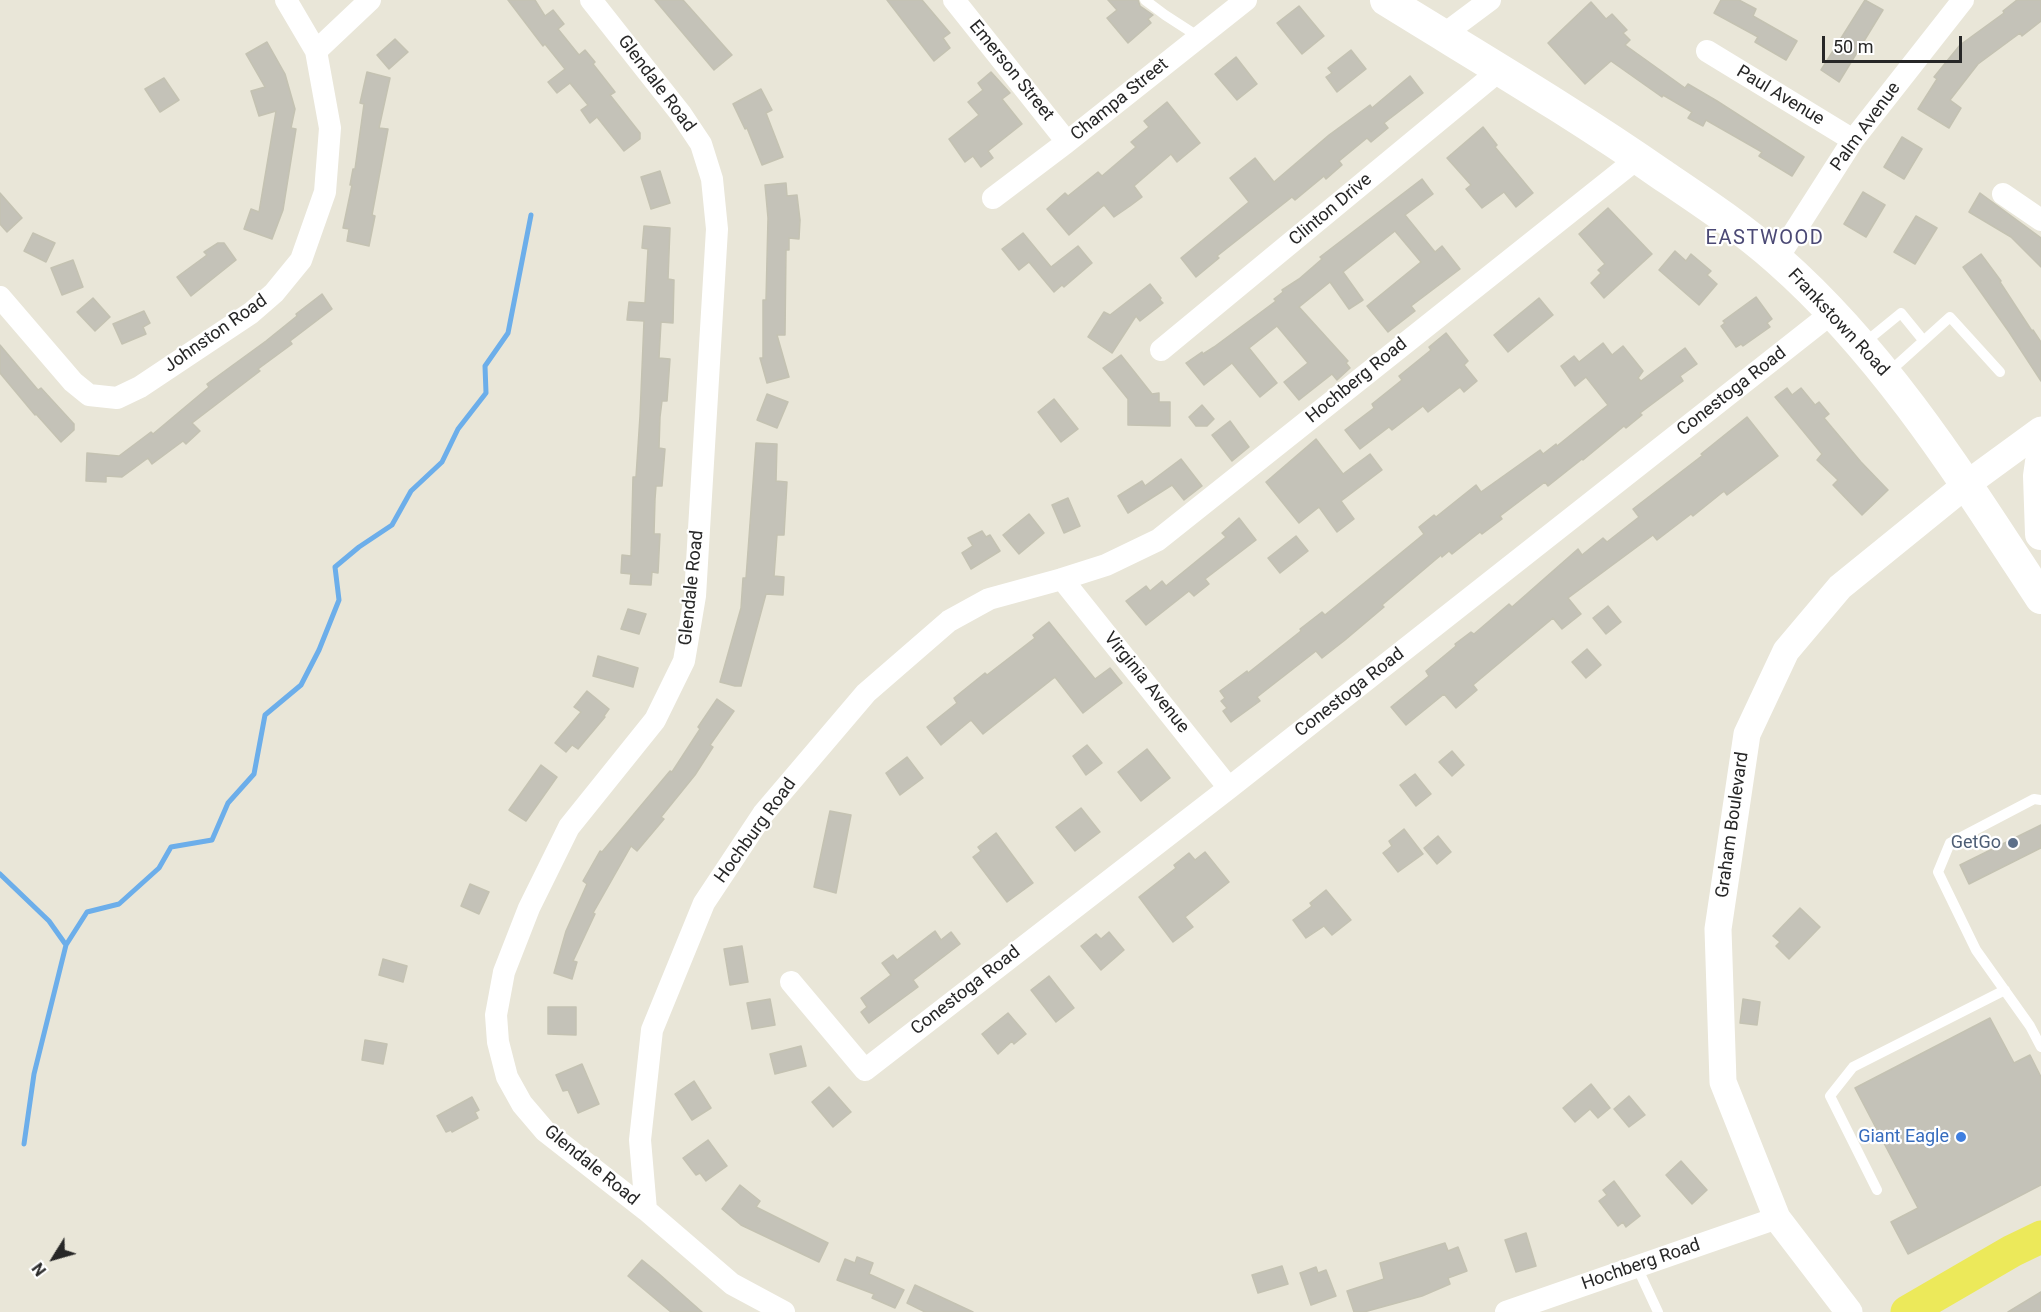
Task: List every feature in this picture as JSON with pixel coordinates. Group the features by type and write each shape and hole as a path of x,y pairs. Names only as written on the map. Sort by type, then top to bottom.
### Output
{"main road":[{"name":"Frankstown Road","path":"1386,0 1638,158 1702,202 1777,259 1833,312 1887,375 1966,484 2041,598"},
{"path":"2041,462 2039,476 2041,534"},
{"path":"1907,1312 2012,1251 2041,1237"}],"street":[{"name":"Johnston Road","path":"0,297 73,382 89,395 117,398 140,387 251,313 274,293 301,260 325,192 330,128 316,51 286,0"},
{"path":"316,51 370,0"},
{"name":"Glendale Road","path":"591,0 701,144 712,179 717,228 695,596 684,661 655,720 569,827 529,908 504,972 496,1015 498,1042 507,1077 522,1104 544,1131 646,1210"},
{"name":"Emerson Street","path":"954,0 1067,142"},
{"name":"Champa Street","path":"993,198 1246,0"},
{"path":"1443,35 1490,0"},
{"name":"Palm Avenue","path":"1777,259 1853,140 1963,0"},
{"name":"Paul Avenue","path":"1707,51 1853,140"},
{"name":"Clinton Drive","path":"1161,350 1500,70"},
{"name":"Hochberg Road","path":"1062,579 1106,565 1158,540 1638,158"},
{"path":"2003,194 2041,220"},
{"name":"Conestoga Road","path":"792,982 865,1070 1229,788 1833,312"},
{"name":"Graham Boulevard","path":"1849,1312 1777,1218 1723,1082 1718,929 1747,734 1786,651 1840,588 1966,484 2041,430"},
{"name":"Hochburg Road","path":"646,1210 640,1140 652,1030 704,903 764,814 866,693 949,621 989,599 1062,579"},
{"name":"Virginia Avenue","path":"1062,579 1229,788"},
{"path":"646,1210 732,1284 784,1312"},
{"name":"Hochberg Road","path":"1506,1312 1777,1218"}],"lane":[{"path":"1145,0 1199,37"},
{"path":"1862,345 1901,314 1923,340"},
{"path":"1887,375 1950,317 2000,372"},
{"path":"2041,800 2034,799 1950,843 1938,872 1976,950 2030,1026 2041,1047"},
{"path":"1877,1190 1830,1096 1853,1067 2005,990"},
{"path":"1637,1267 1658,1312"}],"building":[{"path":"508,0 535,0 545,16 553,10 564,24 558,29 579,55 585,50 595,62 593,64 615,92 610,95 640,133 640,139 624,151 597,117 590,123 581,110 588,105 570,83 557,93 548,82 565,69 545,44 543,46"},
{"path":"655,0 683,0 732,55 714,70"},
{"path":"887,0 922,0 950,33 943,38 950,48 934,61"},
{"path":"1108,0 1138,0 1140,6 1153,15 1148,19 1151,23 1128,43 1107,18 1117,10"},
{"path":"1721,0 1739,0 1756,9 1753,16 1797,41 1786,60 1755,42 1758,37 1714,13"},
{"path":"1865,0 1883,10 1839,82 1821,70"},
{"path":"2017,0 2041,0 2041,21 2022,36 2020,33 1978,64 1950,100 1961,108 1949,128 1918,109 1937,79 1934,77 1960,45 2004,13 2003,11"},
{"path":"1591,2 1606,19 1612,14 1627,30 1623,33 1630,40 1625,45 1685,88 1688,84 1804,157 1792,176 1759,156 1762,152 1706,120 1703,126 1688,118 1692,112 1663,95 1662,97 1611,61 1585,84 1548,43"},
{"path":"1299,6 1324,36 1302,54 1277,23"},
{"path":"395,39 408,52 389,69 377,55"},
{"path":"267,42 285,74 295,109 291,128 296,129 283,210 272,239 244,229 251,209 259,212 276,111 259,116 251,91 265,87 246,54"},
{"path":"1351,50 1366,69 1337,92 1326,77 1332,73 1328,68"},
{"path":"1236,57 1257,84 1237,100 1215,74"},
{"path":"367,72 390,78 379,128 388,129 372,215 375,216 369,246 347,241 349,229 343,228 353,169 355,169 364,104 360,103"},
{"path":"991,72 1010,93 1002,99 1022,124 988,151 993,158 981,167 973,156 965,162 949,139 979,115 968,102 983,90 978,83"},
{"path":"1410,76 1423,93 1384,123 1388,128 1371,142 1367,138 1339,161 1342,165 1326,179 1324,176 1295,200 1292,197 1217,256 1219,258 1196,277 1181,258 1249,202 1230,178 1255,158 1274,182 1329,135 1370,105 1372,108"},
{"path":"164,78 179,100 160,112 145,89"},
{"path":"761,89 772,110 766,113 783,157 762,165 747,128 745,129 733,104"},
{"path":"1167,102 1200,143 1177,162 1171,154 1134,186 1142,197 1130,206 1114,217 1104,205 1069,235 1047,209 1065,193 1068,196 1098,172 1102,176 1136,147 1131,142 1149,127 1144,121"},
{"path":"1483,127 1497,145 1495,147 1533,193 1516,207 1504,192 1482,208 1466,189 1471,185 1447,158"},
{"path":"1902,137 1922,149 1904,179 1884,167"},
{"path":"660,171 670,203 651,209 641,177"},
{"path":"1422,179 1433,194 1405,215 1435,252 1442,246 1460,269 1411,306 1415,311 1388,332 1367,306 1421,262 1395,231 1343,272 1363,300 1349,309 1330,282 1299,307 1348,361 1346,363 1350,368 1337,380 1332,374 1299,400 1284,382 1308,363 1277,326 1249,348 1277,383 1260,397 1232,363 1204,385 1186,363 1214,347 1276,301 1274,299 1283,292 1282,290 1299,279 1322,259 1320,257"},
{"path":"786,183 787,196 797,195 800,220 799,239 789,238 789,250 786,250 785,335 777,335 789,377 767,383 760,358 763,358 763,300 766,300 768,218 765,185"},
{"path":"1863,192 1885,205 1866,237 1844,224"},
{"path":"0,193 22,218 7,232 0,224"},
{"path":"1980,193 2041,238 2041,267 2011,237 1969,212"},
{"path":"1608,208 1652,254 1604,298 1591,283 1601,273 1598,270 1605,264 1579,234"},
{"path":"1916,216 1937,228 1915,264 1894,252"},
{"path":"644,226 670,228 668,279 674,280 673,323 661,322 659,358 670,359 667,401 662,401 660,417 659,448 665,449 662,486 656,486 655,499 654,534 660,534 658,573 652,572 651,585 630,584 631,574 621,573 622,555 631,556 633,477 636,477 644,321 627,320 629,302 645,303 648,249 642,248"},
{"path":"33,233 55,243 46,262 24,251"},
{"path":"1023,233 1051,267 1078,246 1092,263 1064,287 1062,285 1054,292 1029,262 1019,270 1002,249"},
{"path":"218,243 224,243 236,260 191,296 177,277 207,255 204,252"},
{"path":"1675,251 1686,261 1691,254 1711,271 1707,275 1717,284 1699,305 1659,270"},
{"path":"1981,254 2041,342 2041,381 1963,267"},
{"path":"73,260 83,287 62,295 51,268"},
{"path":"1150,284 1163,303 1140,321 1136,316 1112,353 1088,337 1104,312 1110,315"},
{"path":"322,294 332,309 290,341 292,344 258,369 260,371 192,423 200,431 186,444 183,441 152,464 148,458 122,477 106,476 106,482 86,481 87,453 119,456 151,432 153,434 209,387 207,384 266,341"},
{"path":"1756,297 1772,319 1767,323 1770,327 1743,346 1741,344 1736,347 1721,326 1725,323 1723,321"},
{"path":"93,298 110,317 95,331 77,312"},
{"path":"1539,298 1553,315 1508,352 1494,335"},
{"path":"144,311 150,323 143,327 146,334 122,344 113,324"},
{"path":"1446,333 1468,361 1464,365 1477,381 1464,392 1460,387 1428,412 1423,406 1392,430 1389,427 1360,449 1345,430 1374,408 1372,404 1402,380 1399,376 1431,350 1429,347"},
{"path":"1603,343 1612,355 1623,346 1643,371 1638,378 1641,381 1685,348 1697,364 1680,376 1683,381 1640,413 1642,415 1626,428 1624,426 1548,486 1545,482 1500,516 1502,519 1482,534 1480,532 1452,554 1449,551 1442,557 1441,555 1345,640 1322,658 1316,651 1257,697 1260,701 1231,722 1223,711 1227,708 1221,701 1225,698 1220,691 1247,671 1248,673 1322,612 1325,615 1424,534 1419,527 1434,515 1436,517 1476,485 1481,492 1540,450 1543,454 1556,444 1557,446 1608,405 1586,377 1575,386 1561,366 1574,356 1579,362"},
{"path":"0,345 38,390 41,388 74,424 74,430 61,442 0,373"},
{"path":"1121,355 1152,394 1159,393 1159,402 1170,402 1170,426 1128,425 1128,399 1103,368"},
{"path":"1787,388 1792,395 1801,388 1815,405 1819,402 1829,414 1824,418 1888,490 1862,515 1833,485 1838,480 1817,460 1822,454 1775,397"},
{"path":"767,394 788,402 777,428 757,420"},
{"path":"1054,399 1078,429 1061,442 1038,412"},
{"path":"1202,405 1214,419 1207,426 1196,426 1189,417"},
{"path":"1747,417 1778,456 1727,495 1724,491 1693,516 1691,514 1657,540 1653,535 1568,598 1581,614 1562,629 1553,618 1473,685 1477,690 1456,708 1444,694 1406,725 1391,707 1429,676 1426,671 1456,646 1455,644 1471,632 1474,634 1509,604 1512,607 1578,549 1582,555 1603,538 1607,542 1639,517 1633,509 1703,455 1701,454"},
{"path":"1230,421 1249,447 1232,461 1212,435"},
{"path":"1316,439 1343,474 1370,454 1382,470 1341,501 1354,519 1337,532 1319,507 1299,523 1266,482"},
{"path":"756,443 777,444 776,481 787,482 784,535 777,535 774,576 784,577 783,595 766,594 741,686 735,686 720,682 741,608 743,578 746,578"},
{"path":"1181,459 1202,486 1184,500 1172,485 1128,513 1118,496 1142,481 1145,486"},
{"path":"1068,498 1080,526 1064,533 1052,505"},
{"path":"1029,514 1044,533 1019,554 1003,535"},
{"path":"1239,518 1256,540 1205,579 1209,584 1194,596 1189,591 1146,625 1126,601 1146,586 1150,591 1162,581 1166,586 1226,537 1222,533"},
{"path":"982,531 986,537 990,535 1000,551 971,569 962,553 973,546 968,538"},
{"path":"1296,536 1308,551 1280,573 1268,558"},
{"path":"1608,606 1621,622 1606,634 1593,618"},
{"path":"628,609 646,614 639,634 621,629"},
{"path":"1049,622 1095,679 1110,668 1122,683 1083,713 1055,677 983,734 971,720 941,745 927,727 957,703 954,698 1035,638 1033,635"},
{"path":"1587,649 1601,665 1586,678 1572,662"},
{"path":"598,656 638,668 633,687 593,676"},
{"path":"587,691 609,709 578,749 572,745 566,752 555,743 581,712 574,707"},
{"path":"717,699 734,711 710,745 713,747 695,775 661,817 664,819 637,851 631,846 593,913 595,914 573,961 577,962 572,979 554,973 566,931 587,884 583,881 600,851 602,852 670,771 672,772"},
{"path":"1087,745 1102,763 1086,775 1073,756"},
{"path":"1147,749 1170,778 1141,801 1118,772"},
{"path":"1452,751 1464,765 1452,776 1439,762"},
{"path":"907,757 923,778 900,795 886,773"},
{"path":"541,765 557,777 526,821 509,810"},
{"path":"1415,774 1431,794 1416,806 1400,785"},
{"path":"1081,808 1100,832 1075,851 1056,827"},
{"path":"830,811 851,815 836,893 814,887"},
{"path":"2041,825 2041,848 1969,884 1960,865"},
{"path":"1404,829 1423,854 1398,872 1383,853 1392,846 1389,841"},
{"path":"996,833 1033,883 1007,902 973,857 981,851 978,847"},
{"path":"1438,836 1451,852 1437,864 1424,848"},
{"path":"1205,852 1229,882 1185,917 1193,927 1173,942 1139,897 1176,868 1174,865 1189,853 1195,860"},
{"path":"470,884 489,892 479,914 461,906"},
{"path":"1326,890 1351,920 1332,935 1324,926 1306,938 1293,920 1312,906 1310,903"},
{"path":"1800,908 1820,927 1789,959 1776,946 1780,942 1773,936"},
{"path":"935,931 941,940 951,932 960,944 913,980 918,987 869,1023 861,1012 867,1007 861,998 891,975 882,963 893,955 897,960"},
{"path":"1109,932 1124,950 1101,970 1081,946 1096,934 1101,939"},
{"path":"742,946 748,982 730,985 724,949"},
{"path":"383,959 407,966 403,982 379,975"},
{"path":"1049,976 1074,1008 1056,1022 1031,990"},
{"path":"770,999 775,1025 752,1029 747,1003"},
{"path":"1743,999 1760,1002 1757,1025 1740,1023"},
{"path":"548,1007 576,1007 576,1035 548,1034"},
{"path":"1008,1013 1026,1034 1014,1044 1012,1041 998,1054 982,1034"},
{"name":"Giant Eagle","path":"1990,1018 2014,1063 2030,1055 2041,1077 2041,1185 1908,1254 1891,1222 1918,1208 1855,1088"},
{"path":"365,1040 387,1044 383,1064 362,1060"},
{"path":"801,1046 806,1066 775,1074 770,1054"},
{"path":"582,1064 599,1104 578,1113 568,1090 563,1091 556,1075"},
{"path":"694,1081 711,1108 692,1120 675,1094"},
{"path":"1591,1084 1610,1108 1598,1118 1590,1109 1575,1122 1563,1108"},
{"path":"829,1087 851,1112 833,1127 812,1102"},
{"path":"1629,1096 1645,1115 1629,1127 1614,1109"},
{"path":"472,1097 479,1110 475,1112 478,1118 452,1132 451,1130 446,1132 437,1116"},
{"path":"708,1140 727,1166 706,1181 700,1173 696,1175 683,1158"},
{"path":"1681,1161 1707,1190 1692,1204 1666,1175"},
{"path":"1614,1181 1640,1216 1626,1227 1623,1222 1618,1226 1599,1201 1607,1195 1603,1190"},
{"path":"740,1185 760,1201 756,1207 828,1243 819,1262 741,1225 722,1209"},
{"path":"1526,1233 1536,1266 1516,1272 1505,1240"},
{"path":"1445,1243 1448,1251 1458,1247 1467,1271 1448,1278 1450,1284 1422,1296 1364,1312 1354,1312 1347,1291 1384,1279 1380,1263"},
{"path":"857,1257 873,1263 869,1274 904,1290 895,1308 872,1298 874,1294 837,1280 845,1259 855,1263"},
{"path":"642,1260 702,1312 671,1312 628,1276"},
{"path":"1282,1266 1288,1284 1258,1293 1252,1275"},
{"path":"1316,1267 1318,1273 1326,1270 1336,1296 1311,1305 1300,1273"},
{"path":"915,1285 973,1312 925,1312 907,1303"},
{"path":"2041,1292 2041,1312 2008,1312"}],"waterway":[{"path":"66,945 87,912 119,904 159,868 171,847 212,840 228,803 254,774 265,715 301,685 319,650 339,600 335,567 359,547 392,525 411,491 442,462 458,429 486,393 485,366 508,333 531,215"},
{"path":"0,874 49,921 66,945 34,1074 24,1144"}],"place":[{"name":"GetGo","path":"2013,843"},
{"name":"Giant Eagle","path":"1961,1137"}],"district":[{"name":"EASTWOOD","path":"1765,239"}]}
